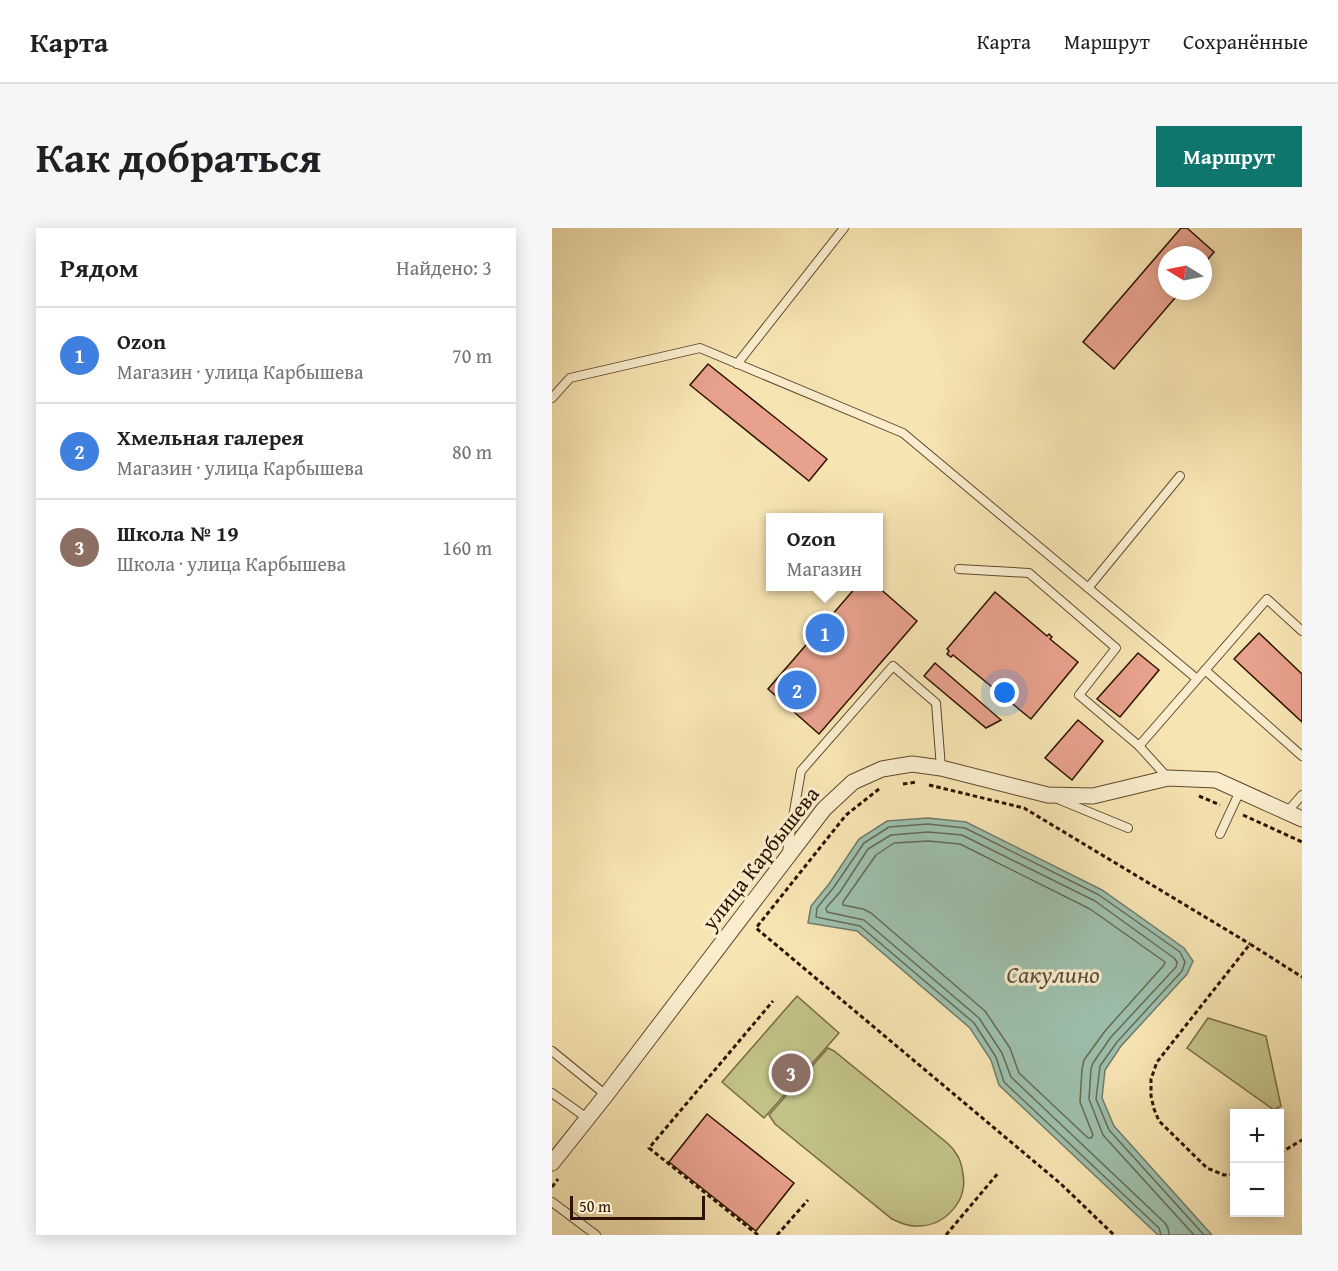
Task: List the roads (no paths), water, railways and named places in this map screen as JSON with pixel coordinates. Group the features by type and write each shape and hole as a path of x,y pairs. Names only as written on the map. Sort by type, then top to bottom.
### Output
{"street":[{"name":"улица Карбышева","path":"552,1162 606,1095 824,809 852,782 882,768 912,764 940,768 1048,795 1094,795 1168,778 1216,780 1302,819"}],"lane":[{"path":"737,364 844,228"},
{"path":"552,398 570,378 700,348 903,434 1197,679"},
{"path":"1088,588 1180,476"},
{"path":"959,569 1029,573 1116,648 1079,695 1139,746 1168,778"},
{"path":"1139,746 1267,598 1302,631"},
{"path":"786,859 801,771 893,666 936,704 940,768"},
{"path":"1205,670 1302,756"},
{"path":"1220,834 1240,791"},
{"path":"1048,795 1128,828"},
{"path":"1287,812 1302,795"},
{"path":"552,1051 606,1095"},
{"path":"552,1093 587,1118"},
{"path":"552,1202 596,1235"}],"water":[{"name":"Сакулино","path":"928,818 966,822 1102,890 1184,948 1193,961 1187,974 1121,1046 1105,1070 1102,1098 1114,1126 1212,1235 1158,1235 999,1085 991,1060 970,1028 857,931 808,923 811,906 829,884 859,839 887,821"}],"place":[{"name":"Ozon","path":"825,633"},
{"name":"Хмельная галерея","path":"797,690"},
{"name":"Школа № 19","path":"791,1073"}]}
